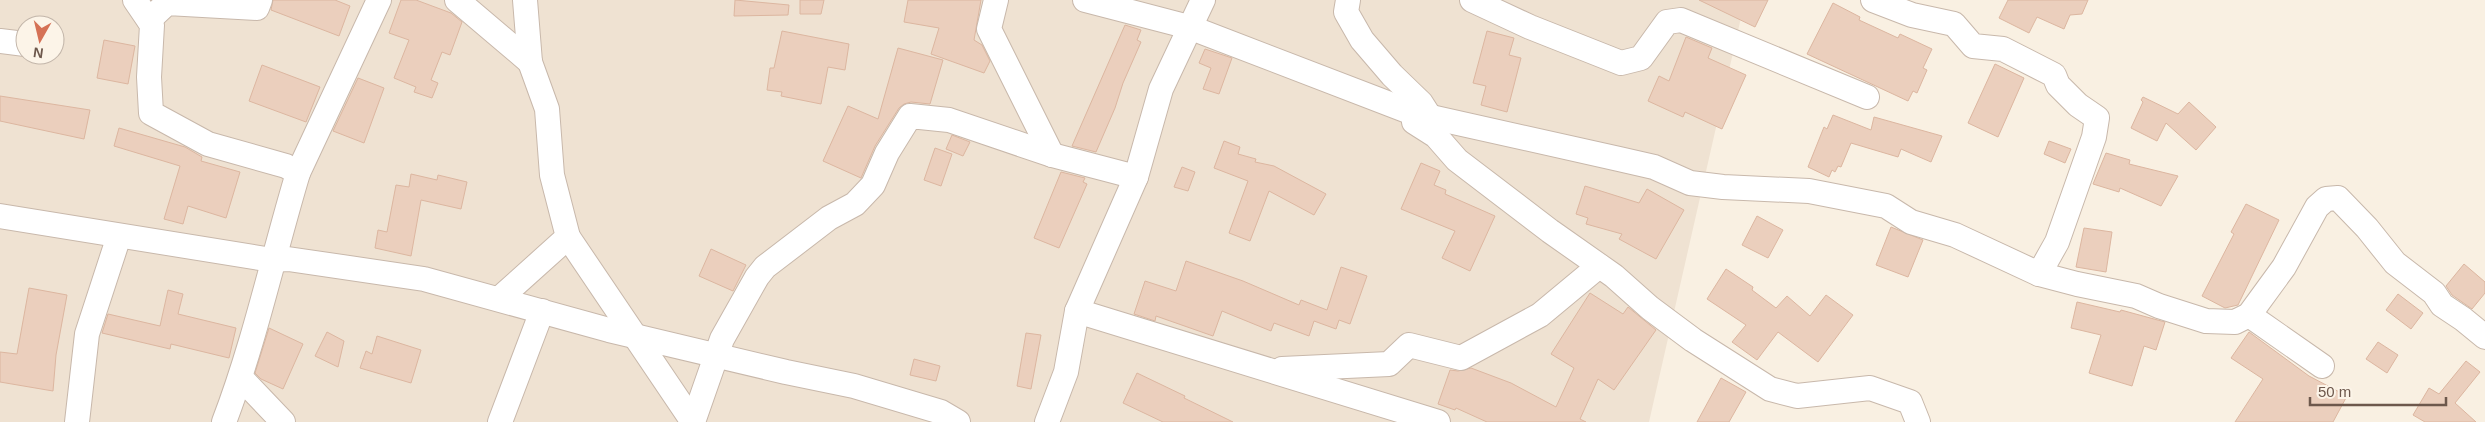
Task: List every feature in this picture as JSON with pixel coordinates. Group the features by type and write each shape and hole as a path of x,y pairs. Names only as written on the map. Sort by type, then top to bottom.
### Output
{"street":[{"path":"135,0 152,25 149,77 151,113 208,144 286,166 298,173"},
{"path":"149,20 167,3 257,8 260,0"},
{"path":"224,422 241,378 272,260 298,173 379,0"},
{"path":"457,0 530,62"},
{"path":"525,0 530,62 547,109 552,175 568,237 693,422"},
{"path":"996,0 990,29 1052,155"},
{"path":"1085,0 1189,27 1421,115 1654,168 1690,183 1723,187 1810,191 1886,206 1911,222 1955,234 2039,274 2136,296 2159,306 2206,320 2235,322 2249,315 2284,267 2317,207 2326,199 2338,198 2367,228 2395,263 2434,293 2442,305 2463,319 2485,338"},
{"path":"1047,422 1066,372 1076,311 1136,178 1161,89 1203,0"},
{"path":"1348,0 1346,12 1362,40 1392,75 1421,103 1421,115 1414,122 1436,136 1457,160 1599,266 1693,340 1770,389 1797,396 1870,388 1910,402 1918,422"},
{"path":"1472,0 1530,27 1621,63 1641,58 1667,22 1681,20 1867,97"},
{"path":"1873,0 1912,15 1954,24 1973,46 2003,49 2054,75 2058,85 2065,92 2097,118 2094,137 2057,242 2039,274"},
{"path":"0,41 15,43"},
{"path":"693,422 722,339 757,277 766,267 829,218 855,204 873,185 887,153 910,116 949,120 1052,155 1136,178"},
{"path":"0,216 272,260 288,260 424,278 717,357 862,388 941,412 958,422"},
{"path":"76,422 87,334 119,236"},
{"path":"499,299 568,237"},
{"path":"1265,370 1389,364 1409,346 1461,358 1540,315 1599,266"},
{"path":"500,422 542,311"},
{"path":"1076,311 1438,422"},
{"path":"2249,315 2322,366"},
{"path":"241,378 283,422"}],"shaded area":[{"path":"0,0 1745,0 1649,422 0,422"}],"building":[{"path":"273,0 335,0 350,6 339,36 271,10"},
{"path":"401,0 416,0 451,13 462,22 450,55 442,52 431,80 438,83 432,98 414,92 416,87 394,78 409,40 389,33"},
{"path":"735,0 789,5 788,15 734,16"},
{"path":"800,0 824,0 821,14 800,14"},
{"path":"908,0 981,0 974,40 982,45 990,61 984,73 931,54 939,28 904,22"},
{"path":"1699,0 1768,0 1755,27"},
{"path":"2008,0 2088,0 2082,14 2070,15 2064,29 2037,17 2029,33 1999,18"},
{"path":"1833,3 1860,17 1859,20 1898,38 1900,34 1932,49 1923,68 1927,70 1917,93 1913,91 1908,101 1807,54"},
{"path":"1125,25 1141,30 1137,40 1141,42 1096,152 1072,146"},
{"path":"782,31 849,44 845,70 828,67 821,104 781,96 782,92 767,90 770,68 774,68"},
{"path":"1487,31 1514,38 1509,55 1521,58 1507,112 1481,105 1486,86 1473,83"},
{"path":"1686,37 1712,48 1708,58 1746,75 1722,129 1685,112 1683,117 1648,101 1659,76 1669,81"},
{"path":"104,40 135,46 128,84 97,78"},
{"path":"898,48 943,60 930,104 911,102 899,108 875,146 861,178 823,161 848,106 878,119"},
{"path":"1205,49 1232,58 1219,94 1203,89 1211,68 1199,63"},
{"path":"1995,64 2024,78 1998,137 1968,123"},
{"path":"262,65 320,87 306,122 249,101"},
{"path":"358,78 384,88 364,143 333,131"},
{"path":"0,96 90,110 84,139 0,121"},
{"path":"2143,97 2178,114 2189,102 2216,127 2196,150 2166,123 2157,141 2131,128 2143,102 2141,100"},
{"path":"1833,115 1871,130 1874,117 1942,136 1931,162 1901,149 1898,157 1851,143 1841,167 1838,166 1835,172 1832,170 1829,177 1808,167 1824,127 1827,129"},
{"path":"119,128 185,147 202,157 201,161 240,172 226,218 188,206 183,224 164,219 180,166 114,146"},
{"path":"952,135 970,142 963,156 946,149"},
{"path":"1224,141 1240,147 1238,154 1256,159 1255,162 1274,166 1326,194 1314,215 1269,191 1250,241 1229,233 1248,181 1214,168"},
{"path":"2049,141 2071,149 2065,163 2044,154"},
{"path":"935,148 952,154 941,186 924,180"},
{"path":"2106,153 2130,160 2129,164 2178,176 2161,206 2120,188 2119,192 2093,184"},
{"path":"1421,163 1440,171 1434,185 1446,190 1445,194 1495,216 1470,271 1442,258 1455,231 1401,209"},
{"path":"1182,167 1195,172 1188,191 1174,187"},
{"path":"1061,172 1085,178 1083,182 1087,184 1059,248 1034,238"},
{"path":"411,174 437,180 438,175 467,182 461,209 421,200 411,256 375,248 378,230 387,232 396,185 409,187"},
{"path":"1585,186 1639,203 1647,189 1684,210 1656,259 1619,239 1622,234 1586,224 1588,218 1576,214"},
{"path":"2246,204 2279,220 2238,305 2225,308 2202,296 2234,234 2231,232"},
{"path":"1757,216 1783,230 1768,258 1742,245"},
{"path":"1891,227 1923,240 1908,277 1876,265"},
{"path":"2084,228 2112,232 2106,272 2076,267"},
{"path":"711,249 746,265 733,291 699,276"},
{"path":"1186,261 1243,281 1299,305 1301,300 1327,310 1341,267 1367,276 1350,324 1339,320 1336,329 1314,321 1309,336 1274,323 1271,331 1222,311 1213,336 1156,316 1155,321 1134,314 1145,281 1176,291"},
{"path":"2464,264 2485,282 2485,293 2472,309 2452,295 2446,286"},
{"path":"1726,269 1753,287 1752,290 1776,308 1787,296 1810,316 1826,295 1853,315 1818,362 1778,332 1757,360 1732,342 1746,325 1707,299"},
{"path":"29,288 67,295 56,355 53,391 0,382 0,352 17,354"},
{"path":"168,290 183,294 178,314 236,328 229,358 171,344 170,349 102,333 108,314 160,326"},
{"path":"1590,293 1623,314 1628,307 1656,330 1614,390 1598,379 1580,419 1586,422 1487,422 1456,408 1455,410 1438,404 1450,370 1458,371 1471,368 1511,383 1556,407 1574,368 1551,354"},
{"path":"2398,294 2423,313 2411,329 2386,310"},
{"path":"2077,302 2120,312 2121,310 2165,322 2156,350 2144,346 2132,386 2089,373 2101,335 2071,328"},
{"path":"269,328 303,344 283,389 261,379 255,373"},
{"path":"327,332 344,341 338,367 315,356"},
{"path":"2249,332 2309,376 2347,396 2333,422 2235,422 2263,379 2231,358"},
{"path":"1026,333 1041,335 1031,389 1017,386"},
{"path":"377,336 421,350 411,383 360,368 366,351 372,354"},
{"path":"2378,342 2398,355 2387,373 2366,359"},
{"path":"914,359 940,366 936,381 910,375"},
{"path":"2466,361 2480,372 2455,403 2476,422 2425,422 2413,415 2429,388 2439,394"},
{"path":"1137,373 1233,422 1163,422 1123,403"},
{"path":"1721,378 1746,392 1729,422 1697,422"}]}
